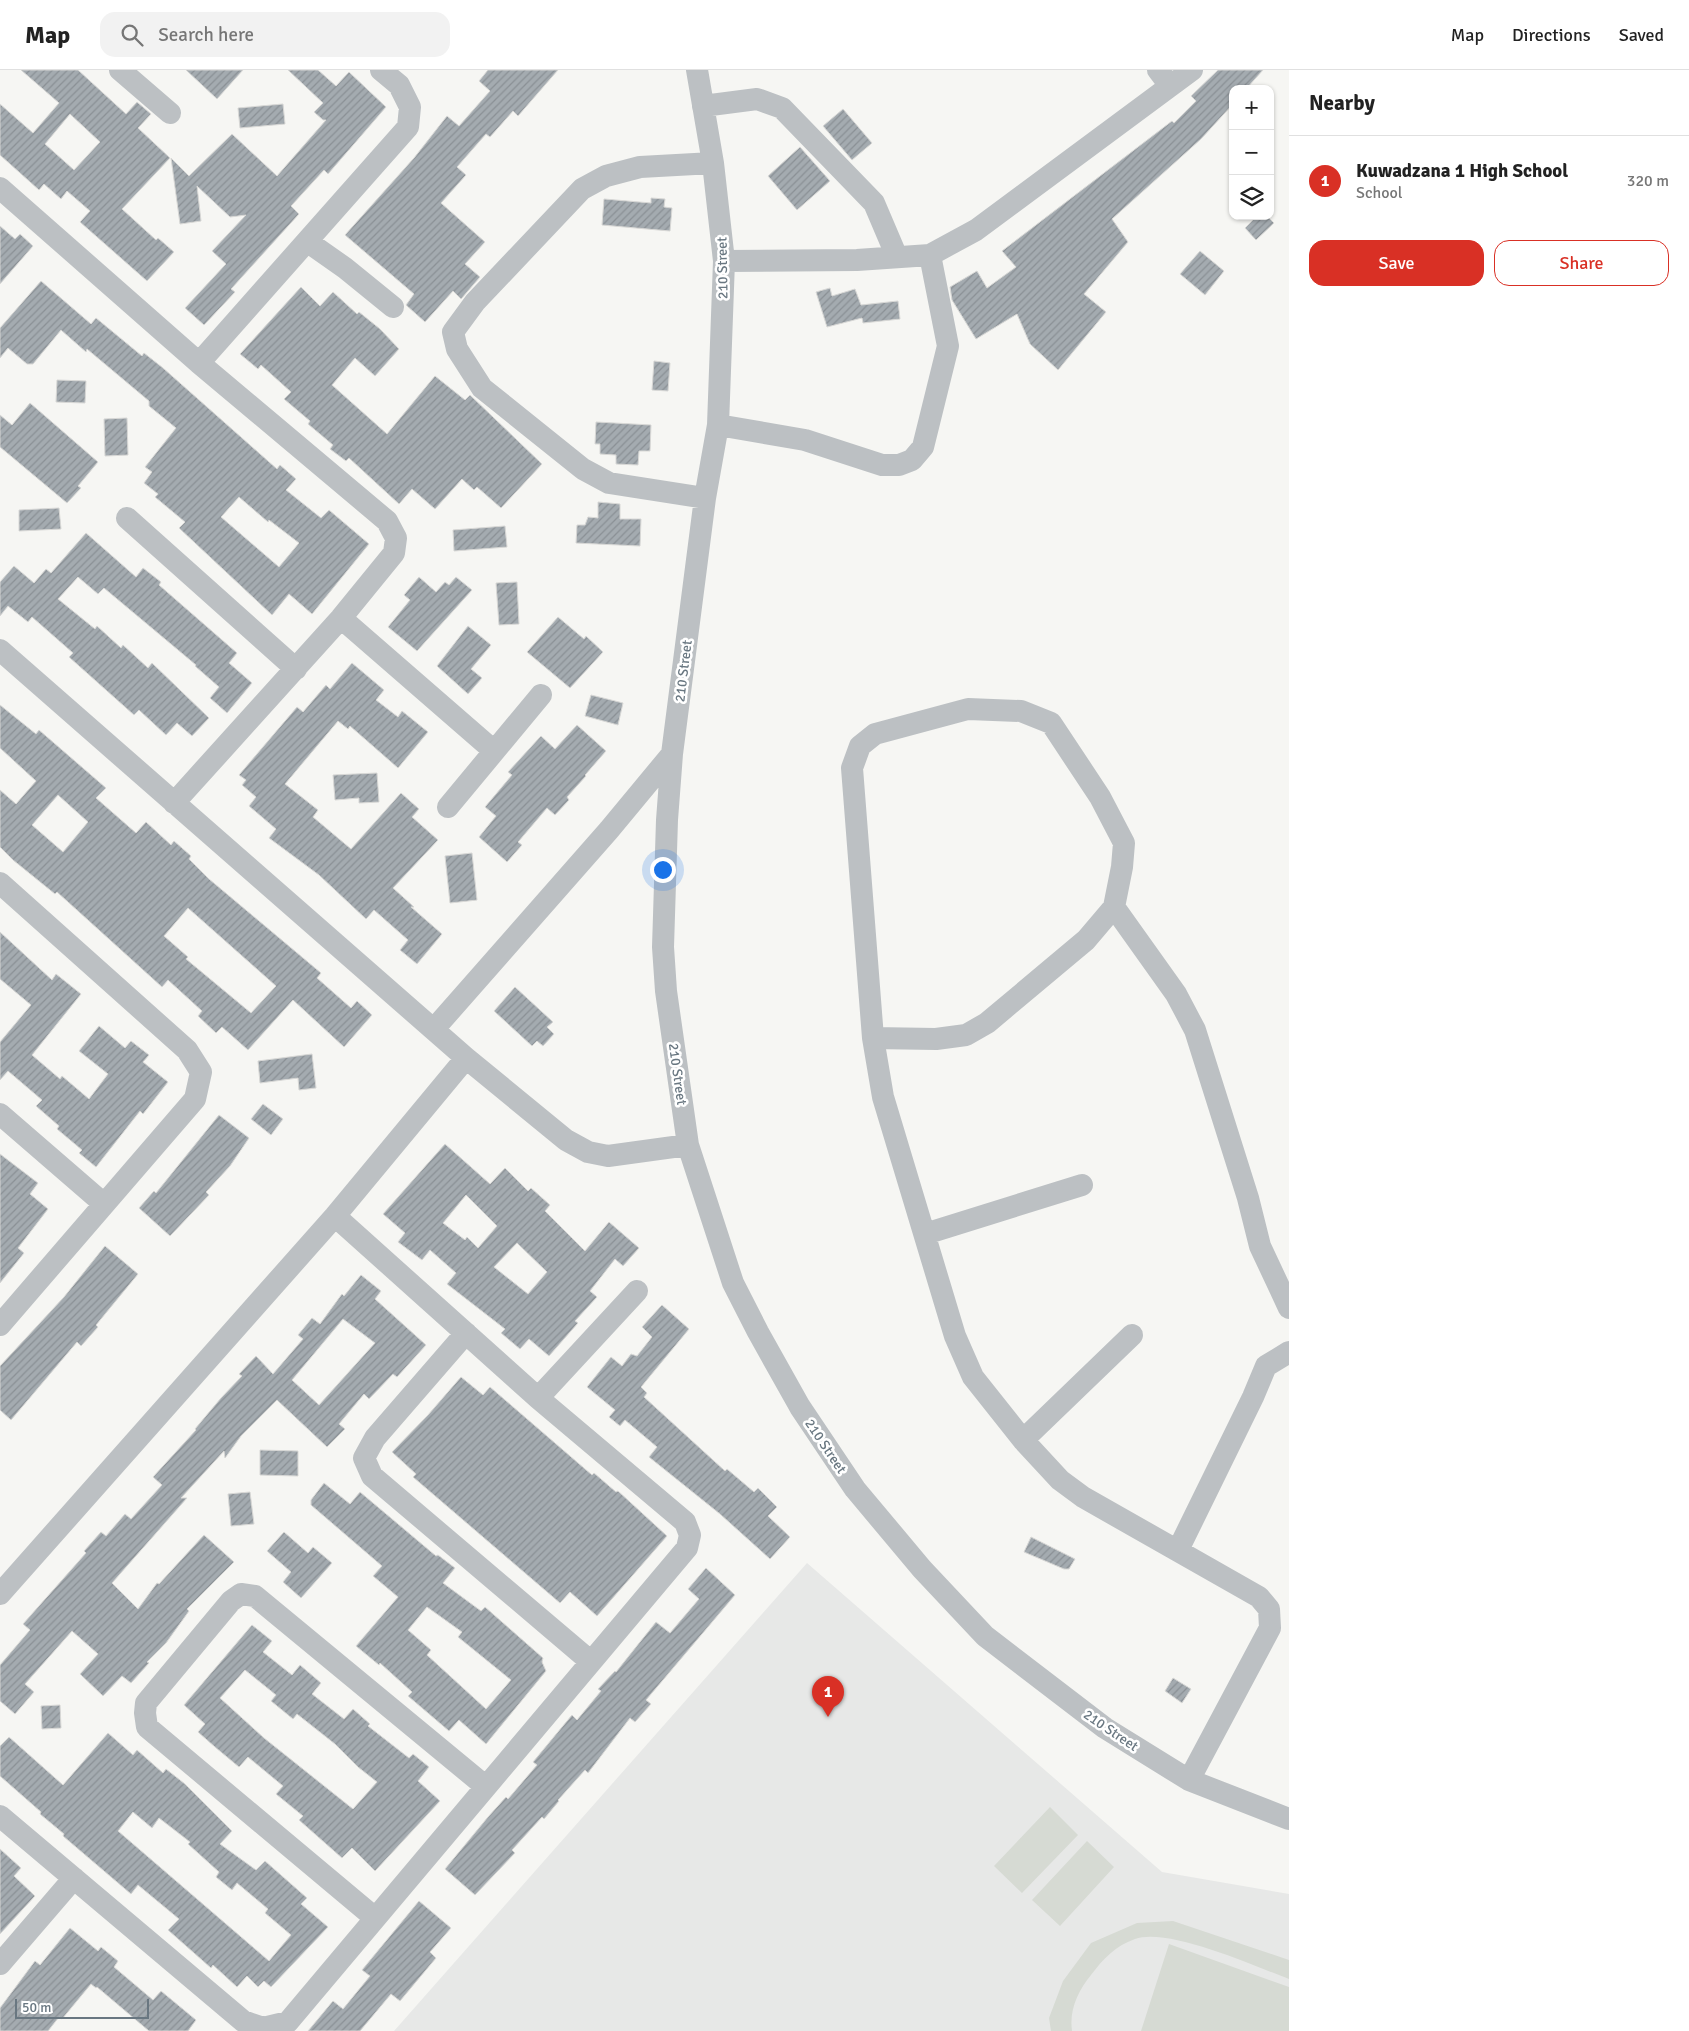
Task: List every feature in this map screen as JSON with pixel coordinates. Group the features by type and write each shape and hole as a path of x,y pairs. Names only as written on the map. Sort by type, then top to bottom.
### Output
{"street":[{"path":"120,70 170,113"},
{"path":"199,363 408,127 410,107 406,78 381,70"},
{"name":"210 Street","path":"697,70 713,163 724,261 718,424 705,498 672,754 666,829 663,947 666,991 688,1145 733,1283 800,1407 855,1489 922,1569 985,1636 1105,1728 1189,1780 1289,1819"},
{"path":"724,261 857,260 930,254 976,230 1164,78 1192,70"},
{"path":"703,106 757,99 782,108 874,203 897,257"},
{"path":"705,498 609,483 583,469 482,388 457,349 453,332 475,302 582,189 606,176 640,168 713,163"},
{"path":"0,188 199,363 387,521 396,538 394,553 341,618 174,803"},
{"path":"308,242 345,268 393,307"},
{"path":"718,424 805,440 882,465 899,465 912,460 923,448 948,346 930,254"},
{"path":"127,518 296,669"},
{"path":"341,618 494,751"},
{"path":"0,650 466,1058 566,1140 588,1152 608,1156 688,1145"},
{"path":"448,807 541,695"},
{"path":"873,1038 936,1039 966,1034 987,1023 1086,940 1114,907 1122,867 1124,843 1100,797 1051,723 1020,711 968,709 875,734 860,746 852,768 873,1038 883,1096 955,1336 973,1377 1023,1440 1067,1486 1259,1598 1269,1609 1270,1628 1189,1780"},
{"path":"434,1029 609,830 672,754"},
{"path":"0,883 187,1050 201,1072 196,1100 0,1325"},
{"path":"1114,907 1176,994 1196,1030 1248,1198 1260,1246 1289,1308"},
{"path":"0,1594 335,1216 466,1058"},
{"path":"0,1114 104,1204"},
{"path":"925,1234 1082,1185"},
{"path":"0,1816 243,2020 263,2028 288,2022 687,1548 690,1534 685,1522 538,1398 335,1216"},
{"path":"538,1398 637,1291"},
{"path":"466,1333 374,1438 364,1458 372,1476 590,1662"},
{"path":"1023,1440 1132,1335"},
{"path":"1178,1550 1254,1398 1266,1366 1289,1352"},
{"path":"375,1918 147,1727 146,1703 230,1601 241,1594 255,1596 485,1786"},
{"path":"0,1964 74,1878"}],"shaded area":[{"path":"807,1563 1162,1872 1289,1894 1289,2031 394,2031"},
{"path":"1050,1807 1078,1835 1022,1893 994,1866"},
{"path":"1087,1841 1114,1867 1060,1926 1032,1900"},
{"path":"1173,1921 1289,1960 1289,1979 1234,1957 1189,1943 1168,1938 1150,1937 1135,1939 1121,1945 1110,1954 1086,1981 1078,1994 1073,2008 1072,2031 1051,2031 1049,2018 1063,1981 1091,1943 1137,1923"},
{"path":"1169,1944 1289,1987 1289,2031 1141,2031"}],"building":[{"path":"21,70 78,70 126,114 137,102 151,114 138,128 170,158 122,209 156,240 158,238 174,252 147,281 80,222 90,211 67,191 61,199 44,184 39,190 0,155 0,104 33,133 59,103","holes":["70,114 100,142 74,170 45,144"]},
{"path":"186,70 243,70 217,99"},
{"path":"288,70 318,70 336,86 349,72 386,107 328,174 324,170 291,206 299,214 231,289 235,292 204,325 185,308 226,264 212,251 246,215 230,217 197,186 201,221 180,224 171,158 189,176 232,134 277,176 326,120 323,120 314,112 323,103"},
{"path":"488,70 558,70 518,116 513,111 490,137 486,134 457,167 466,175 441,203 485,242 465,264 480,277 461,299 453,291 425,322 406,305 414,294 345,235 414,158 447,116 459,126 490,91 479,81"},
{"path":"1218,70 1263,70 1250,85 1229,85 1229,108 1201,139 1112,219 1128,242 1084,294 1106,312 1058,370 1030,344 1017,314 976,339 952,300 950,287 977,271 987,288 1016,267 1002,251 1172,121 1174,123 1196,101 1191,96"},
{"path":"283,104 285,124 240,128 238,108"},
{"path":"843,109 872,143 852,160 823,126"},
{"path":"800,147 830,181 797,210 768,176"},
{"path":"651,198 665,199 664,207 672,208 670,231 602,225 604,199 651,203"},
{"path":"1253,220 1271,220 1274,223 1256,240 1245,228"},
{"path":"0,226 15,239 20,234 33,246 0,284"},
{"path":"1200,251 1224,271 1205,295 1180,274"},
{"path":"41,281 91,324 96,318 142,356 144,353 277,469 280,465 296,479 286,490 321,518 329,510 369,544 312,614 289,594 272,615 179,528 185,522 155,497 158,494 144,483 152,472 145,467 176,428 149,406 149,401 87,349 86,352 61,330 33,364 27,364 8,348 0,358 0,328","holes":["239,497 268,522 269,520 299,543 279,567 221,517"]},
{"path":"301,287 320,306 333,292 357,314 359,312 380,329 399,349 375,376 355,358 332,385 387,434 435,376 465,400 470,395 542,464 501,508 477,487 474,490 462,479 435,509 412,489 399,504 349,458 346,461 330,449 333,445 308,424 310,421 284,399 291,392 261,365 258,369 240,354"},
{"path":"830,288 832,296 855,289 861,305 898,301 900,319 863,323 862,318 827,327 816,292"},
{"path":"654,361 670,363 668,391 652,390"},
{"path":"57,380 86,381 85,403 56,402"},
{"path":"30,403 98,462 78,486 81,488 67,503 0,447 0,415 12,425"},
{"path":"127,418 128,455 105,456 104,419"},
{"path":"596,422 651,425 650,451 639,451 638,465 616,464 616,455 600,454 600,444 595,444"},
{"path":"598,502 620,504 620,519 641,519 640,546 576,543 577,525 585,525 588,517 598,518"},
{"path":"59,508 61,529 19,531 19,510"},
{"path":"505,526 507,547 454,551 453,530"},
{"path":"86,533 136,577 143,568 161,582 159,585 237,653 229,663 252,683 227,713 210,698 219,687 196,665 104,588 98,594 78,577 58,599 95,629 97,626 121,648 123,645 148,668 152,663 209,718 192,736 177,723 166,735 139,710 134,715 69,657 73,653 32,617 28,622 8,606 0,616 0,582 14,566 34,583 46,569 51,573"},
{"path":"419,577 436,592 445,582 449,585 456,577 472,590 417,651 388,627 410,600 404,595"},
{"path":"517,582 519,624 499,625 496,583"},
{"path":"558,617 584,639 586,636 603,652 570,688 527,652"},
{"path":"468,626 491,645 471,669 482,678 468,694 437,666"},
{"path":"352,663 384,690 376,700 398,717 402,711 428,732 398,768 350,726 348,729 338,721 285,784 318,810 313,817 351,849 401,793 419,809 412,817 438,840 393,888 414,907 411,907 442,934 417,964 400,950 408,940 374,910 366,919 319,875 269,838 276,829 249,806 256,797 242,785 246,780 239,775 297,707 303,712 326,685 330,689"},
{"path":"591,695 623,703 618,725 585,716"},
{"path":"0,705 36,734 39,730 106,788 96,798 136,833 146,822 171,845 174,841 191,856 189,859 209,879 321,973 317,978 351,1008 357,1001 372,1015 344,1047 293,1000 248,1050 222,1027 216,1033 198,1016 202,1011 168,980 162,987 57,892 55,894 0,847 0,790 16,804 36,781 0,748","holes":["58,795 88,822 63,852 32,825","188,908 276,986 251,1013 186,959 188,957 164,936"]},
{"path":"577,725 606,751 567,797 569,800 555,815 547,808 518,842 522,845 507,862 479,837 496,816 485,807 512,775 508,772 541,736 555,749"},
{"path":"377,773 379,802 359,803 359,798 335,800 333,775"},
{"path":"472,853 477,900 450,903 445,856"},
{"path":"0,932 52,980 56,974 81,994 32,1055 60,1079 62,1076 89,1099 108,1074 79,1051 99,1026 125,1048 131,1041 149,1055 143,1062 168,1082 143,1114 140,1111 96,1167 79,1153 82,1150 57,1129 59,1126 36,1106 42,1100 8,1071 0,1080 0,1042 31,1005 0,979"},
{"path":"515,987 553,1022 547,1027 554,1034 543,1046 537,1041 532,1046 494,1011"},
{"path":"312,1054 316,1088 299,1090 298,1078 260,1083 258,1061"},
{"path":"263,1104 283,1119 271,1135 251,1119"},
{"path":"219,1115 249,1138 230,1166 206,1192 209,1195 170,1236 139,1208 154,1191 156,1193"},
{"path":"445,1144 490,1184 505,1168 528,1191 531,1188 550,1205 545,1211 585,1251 609,1222 639,1248 623,1266 615,1259 590,1291 597,1297 575,1321 578,1323 549,1356 529,1339 520,1349 501,1333 505,1329 447,1284 456,1273 430,1250 422,1260 398,1242 405,1233 383,1214","holes":["466,1195 497,1226 478,1248 467,1237 465,1240 443,1223","517,1243 547,1272 528,1294 494,1267"]},
{"path":"0,1154 38,1183 30,1194 48,1209 18,1248 24,1253 0,1283"},
{"path":"105,1246 138,1274 96,1325 98,1327 81,1346 77,1342 11,1420 0,1410 0,1366 64,1297"},
{"path":"361,1275 381,1291 375,1299 426,1345 397,1377 393,1374 369,1399 364,1394 339,1424 345,1429 327,1447 277,1400 241,1436 225,1458 224,1451 181,1498 187,1498 112,1583 138,1609 157,1583 159,1584 204,1535 234,1562 187,1609 189,1611 166,1643 147,1662 149,1663 131,1683 122,1676 103,1696 80,1674 98,1654 72,1631 25,1684 34,1692 15,1714 0,1701 0,1665 30,1630 23,1624 86,1553 84,1551 101,1532 106,1536 125,1514 131,1519 162,1485 153,1477 242,1376 239,1374 256,1356 273,1374 303,1339 298,1335 312,1318 320,1324 342,1294 344,1296","holes":["343,1319 375,1343 319,1405 292,1380"]},
{"path":"662,1305 689,1329 641,1387 647,1393 644,1397 725,1471 727,1469 754,1492 758,1488 777,1507 768,1516 790,1537 770,1559 720,1514 649,1457 657,1447 625,1420 620,1426 609,1417 615,1410 587,1387 611,1357 622,1366 631,1354 637,1356 652,1337 642,1327"},
{"path":"461,1377 483,1395 490,1387 592,1475 594,1473 616,1492 618,1491 667,1536 597,1616 570,1592 560,1603 413,1477 416,1474 392,1452"},
{"path":"260,1450 298,1451 298,1476 260,1475"},
{"path":"324,1483 350,1504 360,1492 436,1556 438,1555 455,1568 443,1583 481,1611 485,1607 543,1658 542,1662 546,1671 486,1744 459,1720 449,1731 408,1696 412,1692 380,1663 379,1665 356,1646 398,1597 373,1576 382,1566 311,1505 311,1500","holes":["427,1607 462,1632 458,1637 511,1680 486,1709 427,1655 431,1650 408,1630"]},
{"path":"250,1492 254,1524 231,1526 228,1494"},
{"path":"284,1532 308,1553 313,1547 332,1563 301,1598 283,1582 291,1572 267,1551"},
{"path":"1031,1537 1075,1559 1069,1569 1064,1569 1024,1552"},
{"path":"706,1568 735,1595 646,1700 651,1704 635,1722 630,1718 588,1773 585,1770 544,1819 542,1817 512,1850 515,1853 475,1895 445,1869 488,1817 506,1797 508,1799 537,1765 533,1762 572,1715 577,1720 601,1691 598,1689 616,1672 656,1622 670,1633 699,1599 688,1589"},
{"path":"252,1625 272,1641 263,1652 292,1675 300,1665 321,1683 312,1694 344,1719 353,1709 370,1724 368,1726 409,1758 413,1754 429,1767 418,1781 440,1801 375,1871 352,1848 342,1858 299,1820 303,1816 276,1794 283,1786 248,1757 239,1767 198,1732 205,1724 184,1705","holes":["245,1670 276,1695 271,1701 293,1719 297,1714 335,1744 358,1767 377,1782 353,1809 264,1738 220,1698"]},
{"path":"1173,1678 1191,1689 1182,1703 1165,1691"},
{"path":"60,1705 61,1728 42,1729 41,1706"},
{"path":"108,1733 133,1755 137,1750 163,1773 166,1769 185,1784 232,1831 220,1844 256,1870 265,1861 307,1898 301,1904 328,1927 271,1987 264,1981 258,1987 247,1976 237,1987 213,1965 211,1968 168,1930 179,1919 138,1885 131,1894 63,1836 64,1834 40,1814 41,1812 0,1776 0,1746 9,1737 63,1785","holes":["133,1812 152,1828 159,1818 190,1842 188,1844 219,1872 216,1877 232,1890 237,1883 268,1909 265,1913 291,1935 269,1961 118,1831"]},
{"path":"0,1849 21,1868 14,1876 35,1896 0,1934"},
{"path":"419,1901 451,1928 430,1952 436,1958 400,2001 391,1994 360,2031 308,2031 333,2001 343,2009 370,1976 362,1970"},
{"path":"70,1928 98,1951 101,1947 118,1961 114,1967 153,2000 161,1991 196,2020 188,2031 149,2031 91,1984 62,2019 59,2017 48,2031 0,2031 0,2008 35,1961 40,1965"}],"place":[{"name":"Kuwadzana 1 High School","path":"828,1717"}]}
